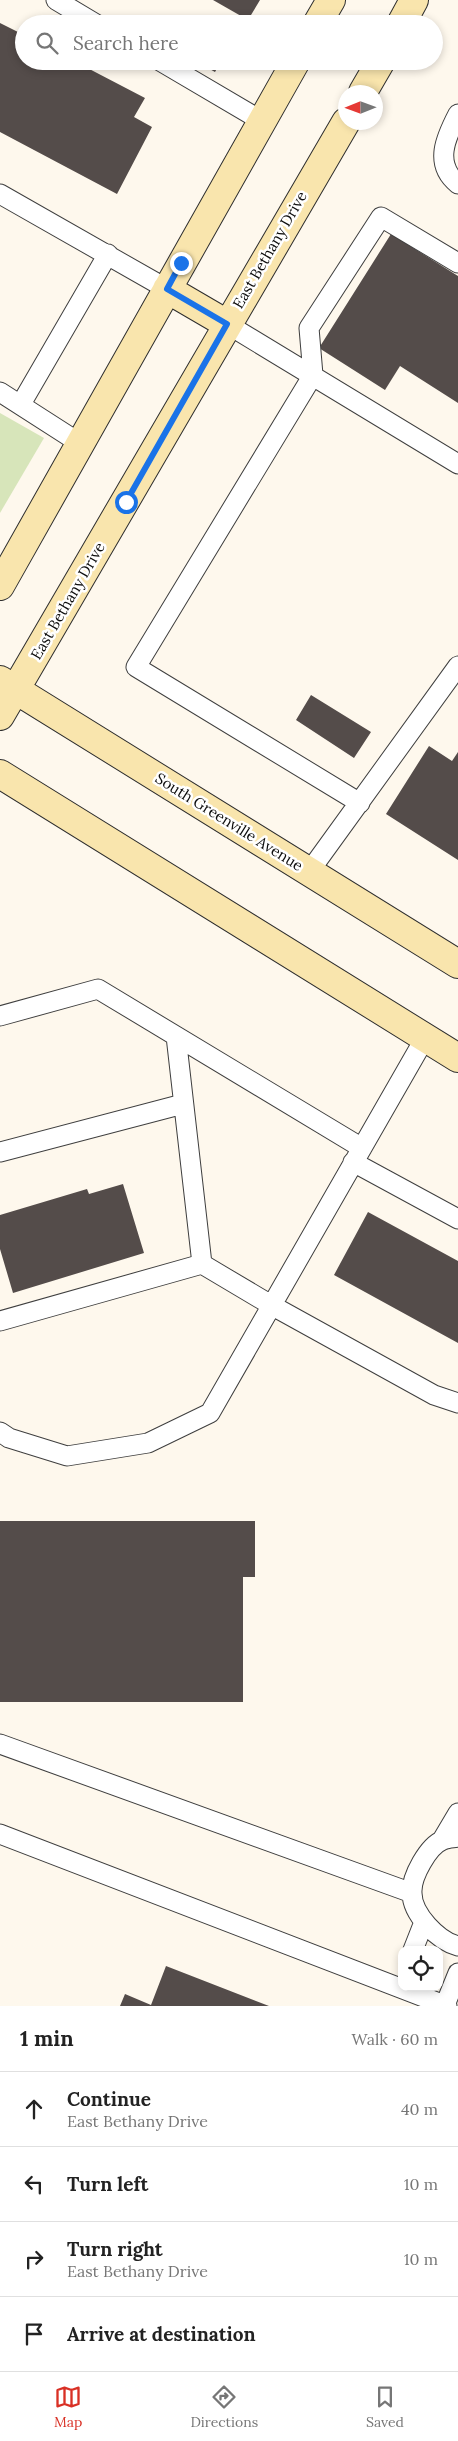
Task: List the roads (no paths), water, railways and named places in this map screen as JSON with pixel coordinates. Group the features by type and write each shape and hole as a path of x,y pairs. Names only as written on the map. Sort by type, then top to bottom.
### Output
{"main road":[{"path":"323,15 331,0"},
{"path":"406,15 414,0"},
{"path":"0,586 291,70"},
{"path":"367,85 376,70"},
{"name":"East Bethany Drive","path":"0,716 8,685 227,324 341,130"},
{"path":"167,289 227,324"},
{"name":"South Greenville Avenue","path":"8,685 458,964"},
{"path":"0,774 458,1058"}],"lane":[{"path":"56,0 81,15"},
{"path":"175,70 262,121"},
{"path":"458,114 444,143 443,156 446,170 458,184"},
{"path":"0,194 167,289"},
{"path":"360,803 136,667 313,375 309,328 381,217 458,263"},
{"path":"21,404 108,254"},
{"path":"227,324 458,464"},
{"path":"0,392 81,444"},
{"path":"309,872 458,666"},
{"path":"0,1016 98,989 176,1036 458,1219"},
{"path":"176,1036 202,1264"},
{"path":"0,1432 9,1438 67,1456 148,1443 210,1413 425,1038"},
{"path":"0,1152 183,1104"},
{"path":"0,1321 202,1264 271,1306 434,1395 458,1403"},
{"path":"0,1744 412,1893"},
{"path":"458,1813 450,1839 425,1856 416,1875 412,1893 424,1922 435,1935 458,1946"},
{"path":"0,1834 398,1981"},
{"path":"415,1946 424,1922"},
{"path":"417,1991 446,2006 458,1973"}]}
